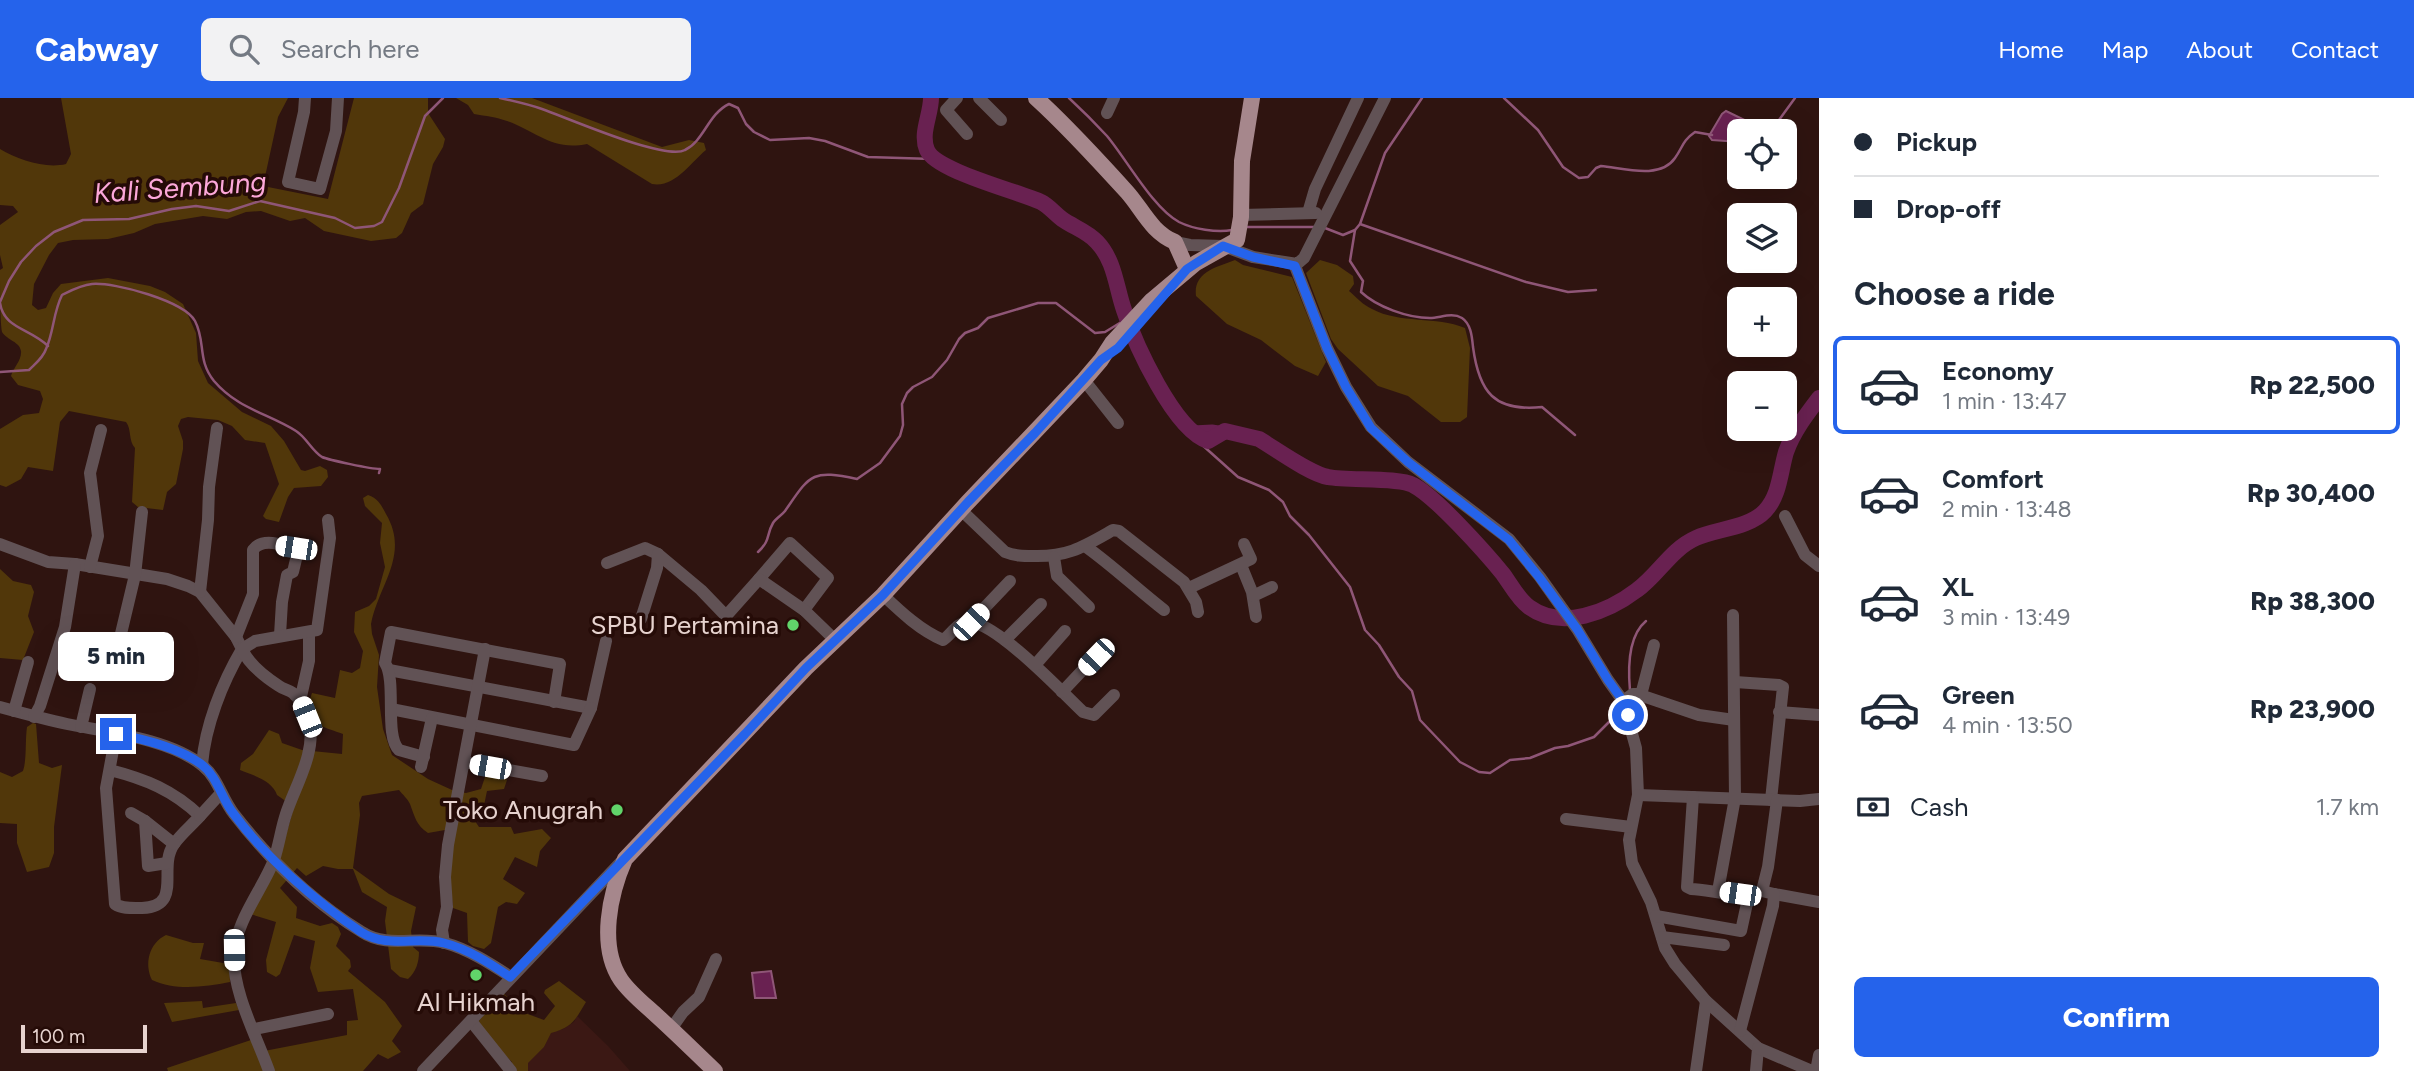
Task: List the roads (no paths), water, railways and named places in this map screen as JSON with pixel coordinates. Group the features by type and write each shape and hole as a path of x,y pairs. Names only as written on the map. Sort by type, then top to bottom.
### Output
{"main road":[{"path":"1036,98 1100,162 1132,198 1152,226 1175,242 1187,269"},
{"path":"715,1071 621,980 611,956 608,938 617,876 625,859 834,639 883,595 1168,288 1187,269 1237,240 1240,234 1242,161 1252,98"}],"street":[{"path":"304,98 304,112 288,182 320,189 336,131 338,98"},
{"path":"957,98 946,110 967,134"},
{"path":"979,98 1001,120"},
{"path":"1107,113 1114,98"},
{"path":"1308,213 1312,196 1358,98"},
{"path":"1295,266 1304,258 1385,98"},
{"path":"1337,141 1356,156"},
{"path":"1241,216 1308,213 1325,216"},
{"path":"1175,242 1223,246 1253,257 1295,266"},
{"path":"1295,266 1327,348 1346,387 1371,428 1408,462 1509,540 1577,629 1608,680 1629,700 1734,720"},
{"path":"1084,380 1118,423"},
{"path":"200,592 217,428"},
{"path":"90,567 98,536 90,473 101,430"},
{"path":"961,510 1005,552 1014,556 1054,557 1085,546 1112,530 1119,531 1189,588 1198,612"},
{"path":"119,642 135,575 142,512"},
{"path":"1785,516 1805,555 1819,566"},
{"path":"239,643 315,632 319,624 330,538 328,520"},
{"path":"202,765 204,744 253,594 253,550 257,544 265,542 296,548 293,572 287,575 280,635"},
{"path":"607,563 645,548 659,554 701,590 726,616 790,543 828,578 804,610"},
{"path":"0,544 48,562 167,579 200,592 239,643 247,660 300,701 309,723 311,739 274,859 241,927 234,950 234,970 242,1004 254,1029 268,1071"},
{"path":"1189,588 1251,559 1244,544"},
{"path":"1085,546 1122,573 1164,610"},
{"path":"641,619 659,554"},
{"path":"1054,557 1057,576 1089,607"},
{"path":"34,717 65,627 75,578 75,564"},
{"path":"1241,565 1248,578 1256,617"},
{"path":"760,579 804,610 834,639"},
{"path":"883,595 906,618 943,640 961,624 971,622 1010,581"},
{"path":"1253,596 1272,587"},
{"path":"1005,640 1041,604"},
{"path":"1718,891 1735,799 1733,615"},
{"path":"971,622 1005,640 1083,712 1094,715 1114,695"},
{"path":"1035,665 1065,631"},
{"path":"432,718 423,762 396,748 393,742 389,670 385,663 391,632 560,664 554,702"},
{"path":"300,701 309,661 309,633"},
{"path":"391,709 574,745 592,708 606,641"},
{"path":"1654,645 1629,700 1636,748 1638,794 1629,840 1632,863 1675,964 1706,1001 1758,1048 1814,1071 1819,1055"},
{"path":"444,943 442,930 447,907 445,877 448,845 485,649"},
{"path":"1062,692 1096,657"},
{"path":"14,711 28,662"},
{"path":"389,670 592,708"},
{"path":"1735,681 1783,687 1779,712 1768,892 1756,974 1740,1031"},
{"path":"81,727 90,689"},
{"path":"0,708 149,741 202,765 214,777 232,812 274,859 315,899 364,934 392,943 444,943 492,964 510,977"},
{"path":"1779,712 1819,715"},
{"path":"116,734 107,799 116,904 120,907 145,908 162,902 167,895 167,863 174,844 221,793"},
{"path":"464,762 542,776"},
{"path":"110,770 161,786 179,797 200,816"},
{"path":"1638,794 1735,799 1819,799"},
{"path":"1693,797 1687,887 1749,894 1768,892 1819,902"},
{"path":"131,813 174,844"},
{"path":"1566,819 1631,827"},
{"path":"145,821 148,866 167,863"},
{"path":"423,1071 625,859"},
{"path":"1656,916 1741,931 1749,894"},
{"path":"1662,937 1724,945"},
{"path":"671,1029 683,1012 699,997 716,959"},
{"path":"1696,1071 1706,1001"},
{"path":"254,1029 328,1014"},
{"path":"471,1021 511,1071"},
{"path":"1756,1071 1758,1048"}],"waterway":[{"name":"Kali Sembung","path":"0,302 21,262 36,246 54,232 83,220 129,219 196,206 229,211 260,201 335,218 355,228 374,226 382,222 399,188 425,116 443,98"},
{"name":"Kali Sembung","path":"500,98 537,107 658,150 685,150 697,140 716,114 729,104 738,108 746,124 754,132 770,140 809,138 868,157 933,159"},
{"name":"Kali Sembung","path":"931,98 925,144 933,158 961,173 1041,202 1062,219 1089,235 1103,249 1108,257 1129,325 1146,363 1169,404 1195,434 1208,441 1225,431 1259,439 1303,466 1328,477 1396,481 1413,485 1460,526 1503,574 1525,604 1542,614 1570,618 1584,616 1613,605 1645,584 1687,543 1758,517 1774,498 1792,438 1819,398"},
{"path":"1069,98 1107,136 1150,195 1169,215 1179,222 1198,228 1232,230"},
{"path":"1325,228 1343,235 1355,230 1360,224 1385,153 1422,98"},
{"path":"1504,98 1538,130 1563,167 1579,178 1588,177 1601,166 1641,171 1660,169 1675,158 1685,141 1695,132 1712,135"},
{"path":"1780,119 1795,98"},
{"path":"1360,224 1526,282 1568,292 1596,290"},
{"path":"1245,227 1315,227"},
{"path":"1355,230 1350,261 1363,281 1361,292 1384,307 1403,314 1434,318 1450,315 1462,318 1470,331 1480,376 1492,396 1512,406 1542,407 1575,435"},
{"path":"0,372 29,370 41,358 49,342 62,295 92,284 116,286 148,294 177,306 195,321 205,366 214,381 233,398 296,431 322,457 380,469 379,473"},
{"name":"Kali Sembung","path":"0,303 2,312 12,323 48,346"},
{"path":"758,552 767,541 773,523 807,482 821,475 857,479 880,463 900,436 903,425 902,404 907,393 932,377 947,360 959,339 965,333 978,328 988,318 1038,303 1056,303 1095,333 1105,332 1123,321"},
{"name":"Kali Sembung","path":"1193,430 1225,431"},
{"path":"1200,438 1200,443 1238,477 1269,490 1283,502 1290,516 1309,535 1350,587 1365,630 1412,691 1420,720 1460,762 1479,772 1490,773 1510,760 1530,758 1594,737 1621,710"},
{"path":"1630,691 1629,663 1633,644 1640,627 1646,621"}],"place":[{"name":"SPBU Pertamina","path":"793,625"},
{"name":"Toko Anugrah","path":"617,810"},
{"name":"Al Hikmah","path":"476,975"}]}
